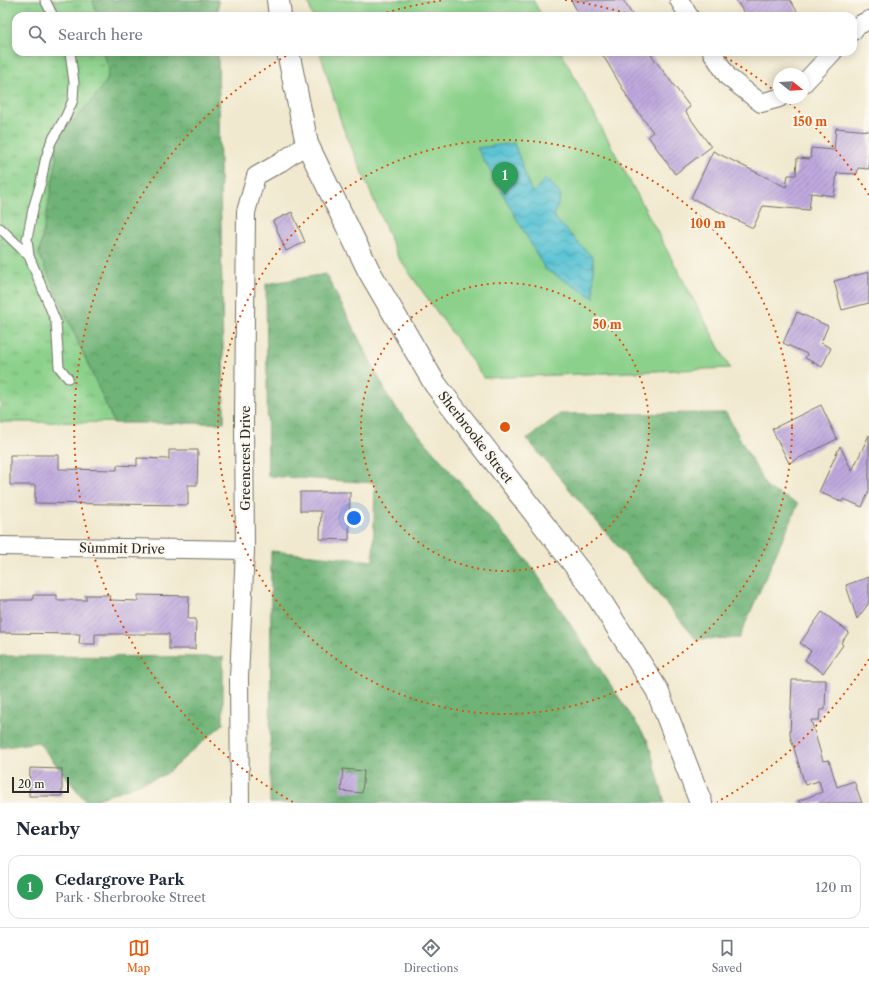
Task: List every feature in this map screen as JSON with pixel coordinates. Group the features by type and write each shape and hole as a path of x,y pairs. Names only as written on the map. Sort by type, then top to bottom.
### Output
{"main road":[{"path":"278,0 280,12"},
{"name":"Sherbrooke Street","path":"289,56 308,144 369,271 435,384 591,586 657,690 700,803"}],"street":[{"path":"679,0 686,12"},
{"path":"857,26 869,20"},
{"path":"714,56 728,78 761,103 773,100"},
{"path":"809,78 829,56"},
{"name":"Greencrest Drive","path":"240,803 239,678 245,550 244,414 246,212 256,176 308,144"},
{"name":"Summit Drive","path":"0,546 245,550"}],"lane":[{"path":"45,0 51,12"},
{"path":"68,378 60,367 56,322 29,256 27,239 33,209 51,142 66,116 73,100 74,83 71,56"},
{"path":"0,228 29,256"}],"green space":[{"path":"0,0 218,0 218,12 12,12 12,56 218,56 224,423 0,422"},
{"path":"93,0 218,0 218,12 96,12"},
{"path":"308,0 533,0 540,12 311,12"},
{"path":"104,56 218,56 224,423 114,423 39,254 56,163 56,137 94,98 107,80 109,68"},
{"path":"321,56 563,56 730,368 484,378 398,257 342,125"},
{"path":"326,274 391,402 530,564 648,741 665,803 270,803 271,551 373,561 375,483 268,476 266,284"},
{"path":"726,413 767,488 798,504 739,638 696,639 527,439 560,414"},
{"path":"0,656 223,657 223,724 166,774 87,803 38,742 0,748"}],"water":[{"path":"514,143 532,193 546,178 561,195 554,217 593,258 594,298 545,269 477,148"}],"building":[{"path":"571,0 623,0 630,12 578,12"},
{"path":"736,0 790,0 798,12 744,12"},
{"path":"603,56 652,56 690,107 685,111 711,147 675,174 648,136 653,132 627,96"},
{"path":"836,128 869,131 869,169 858,168 857,174 837,173 834,196 811,193 809,210 763,206 753,228 691,198 713,151 786,187 788,175 796,175 797,158 810,159 811,148 834,150"},
{"path":"292,212 305,242 286,251 273,221"},
{"path":"869,272 869,303 842,310 834,281"},
{"path":"797,312 828,326 821,343 831,348 822,367 805,358 807,354 783,343"},
{"path":"821,405 837,439 789,463 772,429"},
{"path":"869,435 869,491 862,507 844,499 842,502 819,492 840,446 852,471"},
{"path":"169,450 198,450 197,485 188,485 188,505 35,503 35,485 10,485 10,455 59,455 59,469 117,470 117,465 137,466 137,458 169,459"},
{"path":"300,492 350,492 349,540 320,539 321,511 300,511"},
{"path":"869,577 869,603 857,619 846,585"},
{"path":"33,595 57,595 57,600 86,600 86,595 109,595 110,600 138,601 138,595 189,596 188,619 196,619 195,649 169,649 169,634 95,634 95,644 79,644 80,634 0,633 0,600 33,600"},
{"path":"822,612 849,632 841,643 843,645 823,673 805,660 811,651 800,643"},
{"path":"792,680 826,680 825,710 820,710 819,720 811,720 823,761 829,760 837,787 854,781 862,803 799,803 798,801 822,792 819,781 805,785 790,735"},
{"path":"30,768 62,769 62,796 29,796"},
{"path":"343,769 364,771 362,793 341,791"}],"place":[{"name":"Cedargrove Park","path":"505,195"}]}
